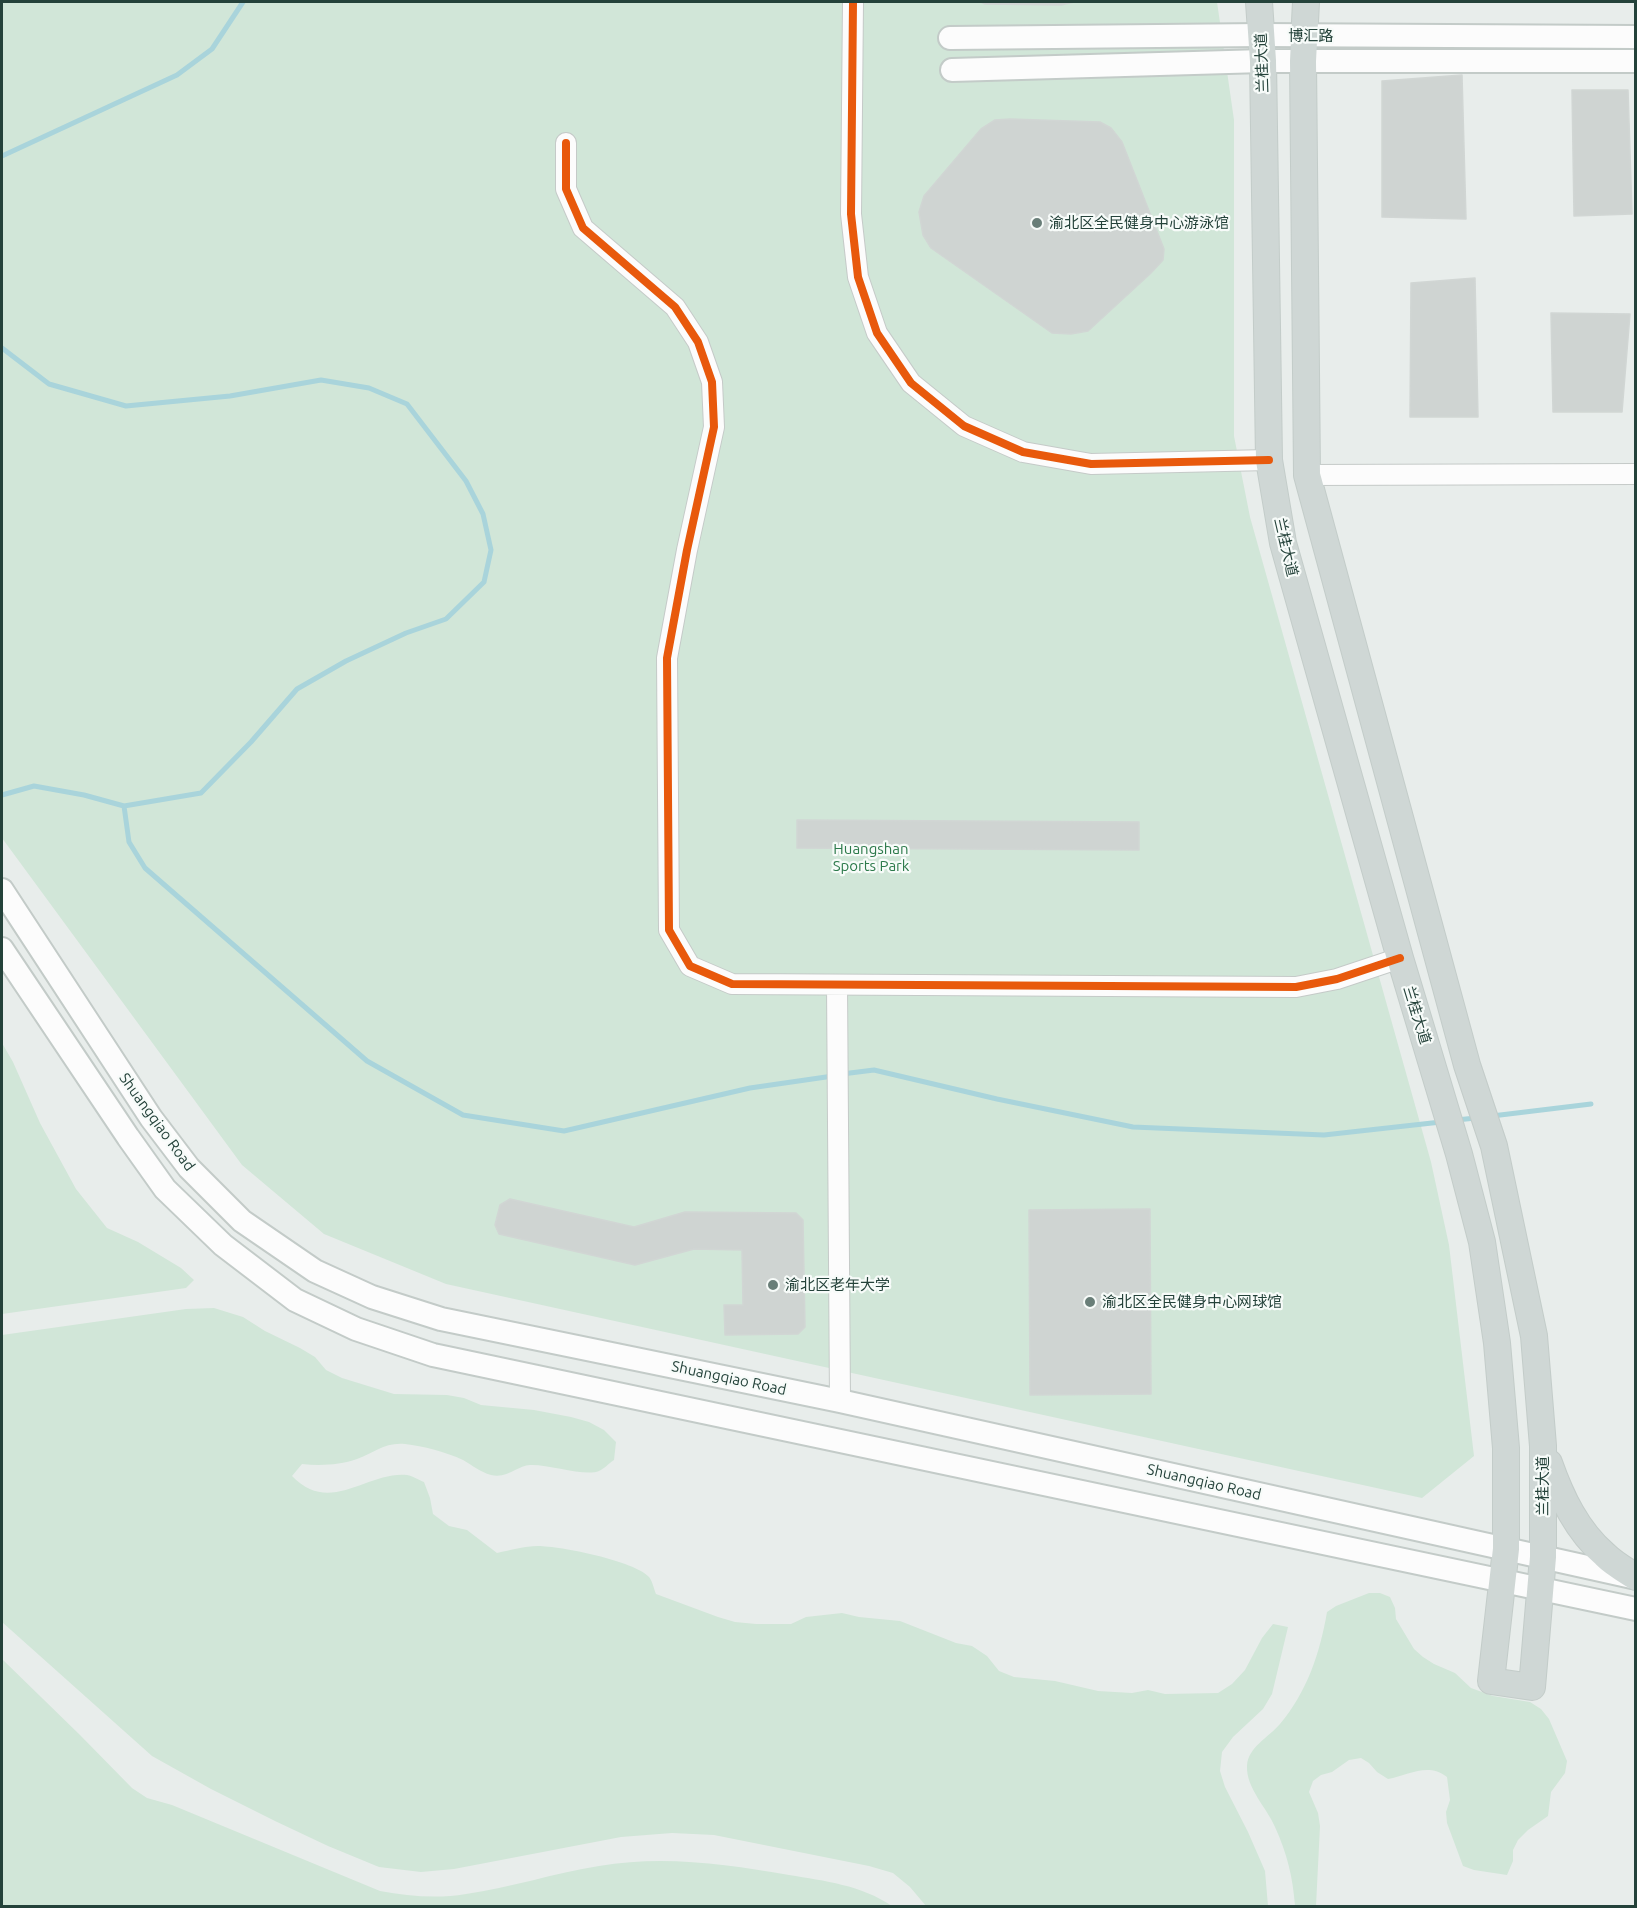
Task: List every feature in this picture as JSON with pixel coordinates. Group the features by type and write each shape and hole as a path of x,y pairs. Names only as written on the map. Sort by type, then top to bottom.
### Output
{"main road":[{"name":"兰桂大道","path":"1259,2 1263,61 1269,460 1282,543 1400,958 1459,1154 1482,1242 1497,1343 1506,1448 1506,1549"},
{"path":"1306,2 1304,48 1306,475"},
{"name":"博汇路","path":"950,38 1261,35 1304,48 1635,61"},
{"name":"博汇路","path":"952,70 1263,61 1304,48 1635,37"},
{"name":"兰桂大道","path":"1306,475 1467,1065 1494,1146 1534,1336 1543,1446 1543,1557 1532,1687 1491,1681 1502,1582"},
{"name":"Shuangqiao Road","path":"2,890 151,1118 189,1168 243,1221 315,1271 372,1297 441,1319 840,1401 1635,1577"},
{"name":"Shuangqiao Road","path":"2,949 165,1189 223,1245 295,1300 356,1329 433,1355 1635,1610"},
{"path":"1543,1446 1559,1493 1582,1530 1605,1556 1635,1577"},
{"path":"1502,1582 1506,1549"}],"street":[{"path":"853,2 851,214 858,277 877,333 910,382 964,426 1023,452 1091,464 1269,460"},
{"path":"566,143 566,189 583,228 675,307 698,342 711,382 714,428 687,550 667,658 669,930 690,966 732,984 1296,987 1337,979 1400,958"},
{"path":"1306,475 1635,474"},
{"path":"837,984 840,1401"}],"green space":[{"name":"Huangshan Sports Park","path":"2,2 1217,2 1234,120 1234,436 1250,517 1431,1162 1449,1245 1474,1456 1422,1498 446,1284 324,1234 242,1165 2,838"},
{"path":"2,1043 40,1123 76,1189 107,1228 138,1242 181,1268 194,1280 186,1288 2,1314"},
{"path":"214,1308 243,1317 300,1348 315,1357 326,1370 342,1378 394,1394 447,1395 464,1398 481,1405 534,1410 571,1417 589,1422 604,1430 616,1442 614,1460 601,1470 593,1472 530,1465 497,1476 449,1454 419,1446 398,1444 386,1446 344,1463 302,1464 292,1476 306,1487 320,1492 335,1492 377,1479 411,1476 424,1482 433,1514 449,1526 467,1530 497,1553 538,1546 614,1560 629,1565 649,1577 656,1594 735,1622 791,1624 806,1617 842,1613 900,1621 956,1643 972,1646 987,1656 999,1671 1014,1677 1055,1681 1098,1691 1132,1693 1148,1690 1165,1694 1218,1693 1232,1684 1245,1670 1262,1638 1273,1624 1288,1627 1272,1694 1263,1709 1233,1737 1222,1752 1220,1771 1225,1787 1265,1871 1268,1906 926,1906 910,1887 893,1873 869,1866 714,1835 672,1833 621,1837 454,1869 421,1872 379,1867 275,1821 152,1756 2,1622 2,1335 186,1309"},
{"path":"1369,1593 1380,1593 1390,1597 1395,1608 1396,1619 1414,1649 1423,1657 1455,1673 1471,1688 1493,1696 1530,1702 1541,1709 1549,1719 1567,1761 1565,1773 1551,1792 1548,1816 1518,1840 1507,1875 1463,1866 1447,1823 1446,1812 1450,1800 1447,1777 1433,1770 1426,1770 1388,1779 1361,1758 1349,1760 1313,1781 1309,1792 1318,1813 1320,1826 1316,1906 1295,1906 1286,1856 1275,1827 1253,1790 1248,1774 1248,1759 1255,1748 1280,1724 1298,1699 1316,1657 1327,1612"},
{"path":"2,1659 132,1788 147,1798 172,1805 380,1891 423,1896 455,1896 599,1866 671,1861 742,1867 829,1882 868,1893 892,1906 2,1906"}],"building":[{"path":"981,2 1074,2 1061,5 985,4"},
{"path":"1462,75 1466,219 1382,217 1382,81"},
{"path":"1572,90 1628,90 1632,214 1574,216"},
{"name":"渝北区全民健身中心游泳馆","path":"995,120 1100,122 1111,128 1122,142 1164,249 1163,260 1151,273 1088,331 1071,334 1052,333 931,248 923,235 919,212 924,196 981,129"},
{"path":"1475,278 1478,417 1410,417 1411,283"},
{"path":"1551,313 1630,314 1622,412 1553,412"},
{"path":"797,820 1139,822 1139,850 797,848"},
{"name":"渝北区老年大学","path":"510,1199 634,1227 685,1212 796,1213 803,1220 805,1327 798,1334 725,1335 724,1305 743,1305 742,1250 694,1249 635,1265 499,1234 495,1225 500,1205"},
{"name":"渝北区全民健身中心网球馆","path":"1150,1209 1151,1394 1030,1395 1029,1210"}],"waterway":[{"path":"2,156 177,75 212,49 243,2"},
{"path":"2,348 49,384 126,406 230,396 321,380 369,388 407,404 466,481 483,514 491,550 484,582 446,619 406,633 346,661 297,689 251,742 201,793 124,806 84,795 34,786 2,795"},
{"path":"124,806 129,842 145,868 367,1061 463,1115 564,1131 750,1088 833,1076"},
{"path":"842,1074 874,1070 997,1099 1133,1127 1324,1135 1441,1122"},
{"path":"1492,1116 1591,1104"},
{"path":"1456,1120 1476,1118"}],"cycle path":[{"path":"853,2 851,214 858,277 877,333 911,383 964,426 1023,452 1091,464 1269,460"},
{"path":"566,143 566,189 583,228 675,307 698,342 712,382 714,427 687,550 667,658 669,930 690,966 732,984 1296,987 1337,979 1400,958"}],"place":[{"name":"渝北区全民健身中心游泳馆","path":"1037,223"},
{"name":"渝北区老年大学","path":"773,1285"},
{"name":"渝北区全民健身中心网球馆","path":"1090,1302"}]}
